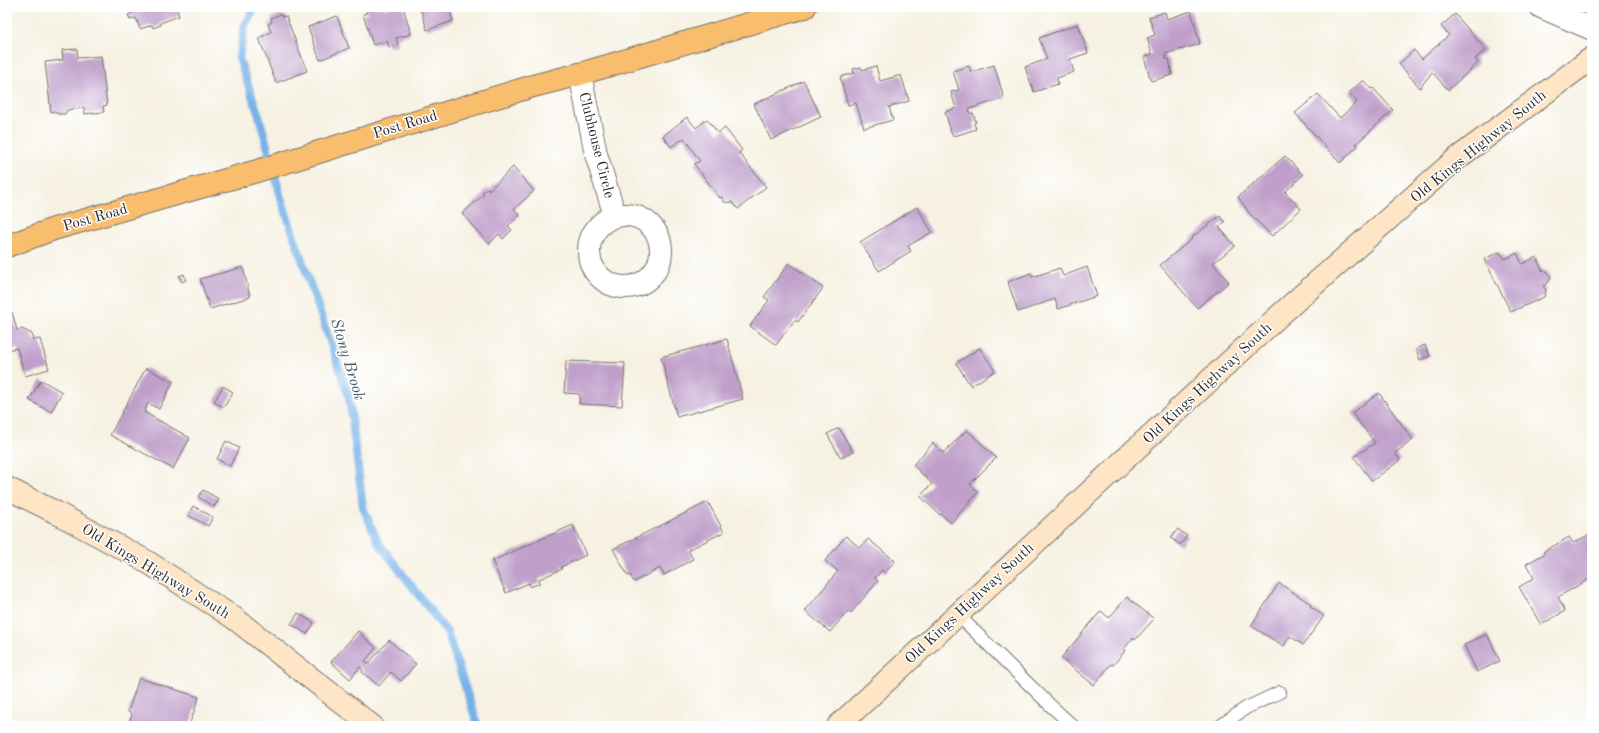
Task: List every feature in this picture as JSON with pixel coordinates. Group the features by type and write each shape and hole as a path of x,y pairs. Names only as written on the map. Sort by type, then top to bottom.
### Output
{"main road":[{"name":"Post Road","path":"7,246 54,229 257,170 533,86 580,74 805,7"}],"street":[{"path":"1541,7 1592,30"},
{"name":"Old Kings Highway South","path":"838,726 1281,314 1456,160 1592,58"},
{"name":"Clubhouse Circle","path":"580,74 596,154 616,216"},
{"name":"Old Kings Highway South","path":"7,488 146,561 234,618 361,723"}],"lane":[{"path":"957,614 1073,726"},
{"path":"1220,726 1246,708 1280,692"}],"building":[{"path":"133,7 176,7 179,16 160,23 161,25 153,28 152,25 140,29 136,18 130,20 128,15 135,12"},
{"path":"365,7 384,7 384,9 390,7 403,7 411,34 396,38 398,45 389,47 387,41 373,45 363,14 367,13"},
{"path":"420,7 449,7 453,21 427,30"},
{"path":"1191,11 1200,44 1165,54 1166,59 1169,59 1172,75 1151,81 1144,57 1152,54 1147,38 1155,35 1149,17 1165,12 1167,19"},
{"path":"281,14 283,17 286,16 307,71 276,83 259,38 271,32 268,24 272,22 271,18"},
{"path":"1455,14 1486,50 1475,59 1478,63 1448,90 1432,72 1420,88 1399,64 1414,50 1422,59 1449,35 1441,26"},
{"path":"337,16 349,48 320,60 308,27"},
{"path":"1078,24 1088,53 1070,59 1074,72 1057,78 1058,84 1034,92 1025,67 1047,59 1039,38"},
{"path":"77,49 78,58 101,56 107,105 103,106 104,112 85,114 84,108 67,110 65,114 58,114 54,111 51,112 45,62 63,60 62,50"},
{"path":"994,65 1004,98 969,109 970,114 973,113 976,122 974,123 976,129 955,136 952,135 945,112 956,108 951,92 959,90 953,71 969,66 971,72"},
{"path":"876,66 880,81 901,75 909,101 889,107 893,120 864,128 856,103 848,105 840,77 854,73 853,69 861,67 862,70"},
{"path":"1363,80 1371,89 1373,88 1393,110 1356,144 1358,146 1340,163 1295,113 1318,94 1340,118 1357,102 1349,93"},
{"path":"804,81 821,117 771,140 754,104"},
{"path":"687,117 696,128 707,119 718,133 725,128 742,150 739,153 766,187 738,209 732,202 727,203 723,201 722,197 720,198 694,164 700,161 684,138 671,147 663,136"},
{"path":"1285,156 1303,175 1285,192 1301,209 1272,236 1250,214 1238,197"},
{"path":"513,167 534,191 514,209 520,215 508,226 512,230 503,239 499,234 489,244 462,214 484,194 482,192 488,188 489,190"},
{"path":"917,207 932,232 908,246 911,251 879,271 860,242"},
{"path":"1220,216 1225,222 1219,227 1235,246 1213,263 1229,282 1197,308 1160,265 1192,239 1191,238"},
{"path":"1499,252 1505,259 1517,253 1522,264 1536,257 1542,270 1547,271 1551,277 1548,283 1543,286 1546,290 1544,297 1511,312 1484,259"},
{"path":"789,263 823,288 798,322 795,320 776,345 750,326 769,300 764,297"},
{"path":"243,267 250,297 210,309 200,279"},
{"path":"1087,267 1097,296 1058,309 1055,299 1018,312 1008,282 1031,273 1032,277 1060,268 1063,276"},
{"path":"184,274 186,280 182,282 179,276"},
{"path":"12,312 17,330 22,329 32,334 33,340 40,339 49,369 25,376 17,348 7,350 7,313"},
{"path":"727,339 743,399 677,417 661,357"},
{"path":"1425,345 1430,356 1420,360 1416,349"},
{"path":"980,348 995,371 971,386 956,363"},
{"path":"566,361 625,363 622,406 579,404 580,394 564,393"},
{"path":"146,368 173,382 159,409 148,403 144,412 190,438 173,469 110,435"},
{"path":"41,380 62,392 51,412 29,400"},
{"path":"223,386 233,392 224,407 214,402"},
{"path":"1379,393 1413,440 1395,453 1400,460 1372,481 1354,457 1375,443 1352,413"},
{"path":"839,428 853,452 841,458 827,434"},
{"path":"967,430 996,458 970,484 978,492 951,523 920,496 932,484 913,465 933,443 943,453"},
{"path":"226,441 239,448 230,466 217,459"},
{"path":"203,490 219,499 214,507 198,497"},
{"path":"708,502 724,532 688,550 693,559 664,575 660,568 634,582 630,575 628,576 613,549"},
{"path":"193,506 213,517 208,526 188,515"},
{"path":"573,525 586,555 561,567 562,569 539,579 540,583 530,587 529,583 506,593 492,561"},
{"path":"1178,529 1187,536 1180,545 1171,538"},
{"path":"1592,533 1592,580 1591,578 1558,597 1565,611 1541,625 1519,587 1534,578 1526,564 1569,537 1573,543"},
{"path":"846,536 860,548 868,539 895,561 885,573 882,570 875,578 878,581 851,613 848,611 830,632 805,611 838,571 825,561"},
{"path":"1279,583 1311,604 1310,606 1324,616 1303,645 1290,636 1284,646 1251,626"},
{"path":"1127,597 1154,619 1135,640 1133,638 1123,650 1125,651 1113,665 1111,664 1094,685 1061,658 1101,611 1109,618"},
{"path":"298,613 314,623 307,634 291,624"},
{"path":"358,631 376,648 365,661 368,664 389,640 416,664 401,681 391,672 379,686 362,672 363,670 360,667 350,679 331,662"},
{"path":"1487,634 1500,661 1477,672 1464,645"},
{"path":"139,678 199,697 189,726 128,726 132,714 128,712"}],"waterway":[{"name":"Stony Brook","path":"255,7 245,25 239,58 260,119 281,198 349,397 363,507 378,542 447,632 478,726"}]}
